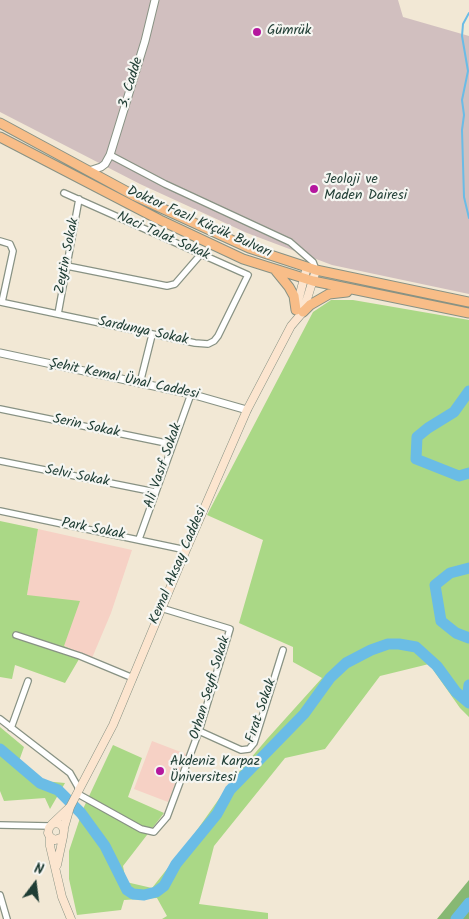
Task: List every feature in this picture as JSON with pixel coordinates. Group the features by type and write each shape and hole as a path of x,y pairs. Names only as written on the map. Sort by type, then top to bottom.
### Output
{"highway":[{"name":"Doktor Fazıl Küçük Bulvarı","path":"0,123 168,212 249,248 312,269 469,302"},
{"name":"Doktor Fazıl Küçük Bulvarı","path":"0,137 160,220 244,259 309,280 469,313"},
{"path":"273,269 289,287 299,311 330,294 360,292"}],"main road":[{"name":"Kemal Aksay Caddesi","path":"51,825 70,807 113,725 161,608 247,410 299,311 312,269"},
{"name":"Kemal Aksay Caddesi","path":"56,867 70,807"},
{"path":"50,836 58,840 63,832 58,823 51,825 48,830 50,846 62,897 71,919"}],"street":[{"name":"3. Cadde","path":"105,164 110,155 145,41 155,0"},
{"path":"110,155 165,184 290,242 313,262 312,269"},
{"path":"89,171 98,169 105,164 108,179 115,185"},
{"name":"Naci Talat Sokak","path":"64,193 248,275"},
{"name":"Zeytin Sokak","path":"58,314 79,199"},
{"path":"0,241 10,244 13,252 1,302"},
{"path":"67,266 167,286 175,284 201,254"},
{"name":"Sardunya Sokak","path":"1,302 195,343 208,344 214,341 248,275"},
{"path":"140,383 152,334"},
{"name":"Şehit Kemal Ünal Caddesi","path":"0,353 191,394 247,410"},
{"name":"Ali Vasıf Sokak","path":"139,539 171,444 191,394"},
{"name":"Serin Sokak","path":"0,409 171,444"},
{"name":"Selvi Sokak","path":"0,461 155,492"},
{"name":"Park Sokak","path":"0,511 186,550"},
{"name":"Orhan Seyfi Sokak","path":"78,794 141,829 154,832 167,817 199,731 230,629 161,608"},
{"path":"16,635 80,656 132,678"},
{"name":"Fırat Sokak","path":"199,731 241,750 249,749 254,743 283,650"},
{"path":"11,728 28,681"},
{"path":"0,719 72,777 78,787 78,794"},
{"path":"0,824 51,825"},
{"path":"31,826 50,836"},
{"path":"0,896 6,919"}],"shaded area":[{"path":"0,0 398,0 403,17 469,36 469,294 332,265 247,233 140,184 0,112"},
{"path":"38,529 132,550 111,613 92,658 64,646 27,595"},
{"name":"Akdeniz Karpaz Üniversitesi","path":"152,741 186,754 168,802 134,789"}],"green space":[{"path":"331,300 353,300 469,320 469,717 460,708 429,664 380,676 325,749 285,758 214,846 199,904 268,913 268,919 162,919 167,916 157,898 124,900 121,910 77,915 69,879 69,851 83,809 113,745 142,758 128,797 164,813 123,866 126,882 152,888 190,840 233,779 322,678 293,662 293,647 239,623 263,540 207,515 313,312"},
{"path":"0,521 38,529 27,595 80,601 64,646 82,654 65,683 15,665 12,679 0,677"},
{"path":"0,727 24,747 19,761 44,781 65,783 50,809 45,798 4,801 0,791"},
{"path":"469,880 469,919 437,919"}],"waterway":[{"path":"469,13 463,24 462,36 468,71 462,100 464,115 462,130 464,197 469,218"},
{"path":"469,391 454,412 417,437 416,459 459,476 469,473"},
{"path":"469,568 450,573 435,585 441,621 456,633 469,638"},
{"path":"0,749 40,783 58,790 81,813 105,846 127,890 133,894 144,895 156,892 164,886 176,864 217,814 230,790 304,714 330,678 346,663 371,650 388,644 416,647 437,666 456,692 469,703"},
{"path":"467,701 469,685"},
{"path":"456,919 469,903"}],"place":[{"name":"Gümrük","path":"257,32"},
{"name":"Jeoloji ve Maden Dairesi","path":"314,189"},
{"name":"Akdeniz Karpaz Üniversitesi","path":"160,771"}]}
